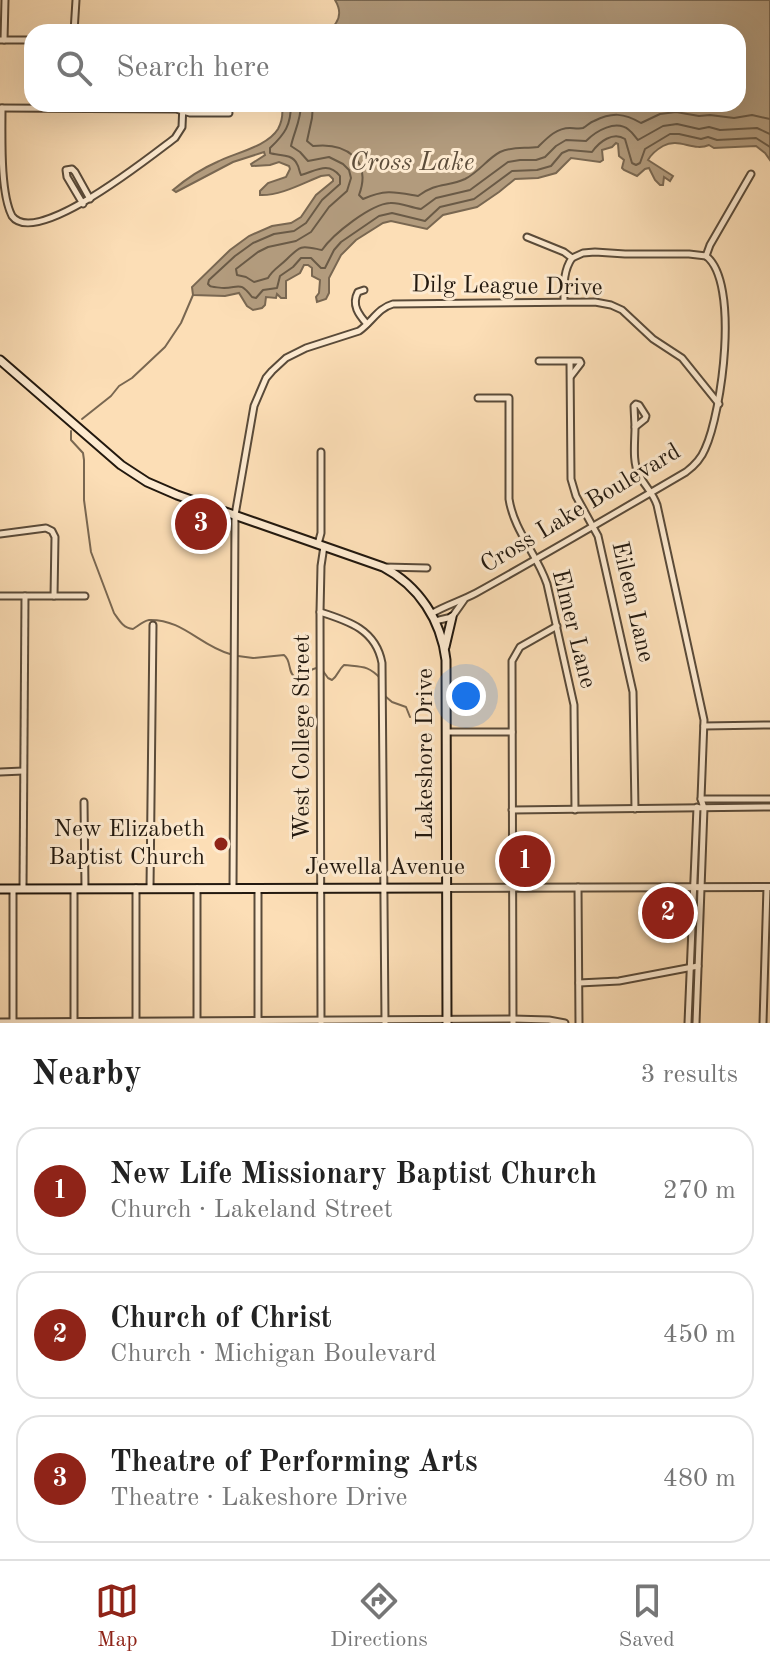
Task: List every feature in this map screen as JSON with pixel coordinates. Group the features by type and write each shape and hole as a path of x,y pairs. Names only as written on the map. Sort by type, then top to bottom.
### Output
{"main road":[{"name":"Lakeshore Drive","path":"0,360 121,465 159,488 383,567 403,580 419,596 433,617 445,649 447,674 447,1021"},
{"path":"445,649 453,614"},
{"name":"Jewella Avenue","path":"0,889 446,888"}],"street":[{"path":"5,0 2,40 24,40"},
{"path":"74,24 76,0"},
{"path":"24,108 1,108 3,197 14,219 23,224 61,214 83,204 175,138 182,127 183,112"},
{"path":"189,112 229,113"},
{"path":"83,204 66,170 75,172 90,199"},
{"path":"564,301 564,279 568,265 572,258 583,253 706,256 751,174"},
{"path":"527,237 572,258"},
{"name":"Cross Lake Boulevard","path":"433,617 446,605 465,599 686,472 701,458 719,404 724,366 722,290 717,269 706,256"},
{"path":"364,290 358,292 355,303 367,324"},
{"name":"Dilg League Drive","path":"233,888 235,515 254,406 266,378 278,364 295,353 353,333 382,308 393,304 601,302 622,310 653,339 682,358 719,404"},
{"path":"539,361 580,361 570,377"},
{"name":"Eileen Lane","path":"570,362 572,485 598,536 633,692 635,809"},
{"name":"Elmer Lane","path":"478,398 509,398 510,505 516,524 547,584 574,705 575,810"},
{"path":"635,427 635,465 657,505 704,726 701,799 692,887 688,1023"},
{"name":"West College Street","path":"321,452 321,1022"},
{"path":"0,534 46,528 52,531 55,537 54,596"},
{"path":"383,567 427,568"},
{"path":"403,580 409,567"},
{"path":"0,596 85,596"},
{"path":"23,889 25,596"},
{"name":"Cross Lake Boulevard","path":"453,614 465,599"},
{"path":"446,605 444,610 453,614"},
{"path":"320,612 361,628 373,640 381,656 385,1021"},
{"path":"433,617 453,614"},
{"path":"150,888 153,625"},
{"path":"513,1021 513,658 524,644 557,626"},
{"path":"704,726 770,725"},
{"path":"446,732 512,732"},
{"path":"0,772 23,771"},
{"path":"701,799 770,799"},
{"path":"84,802 85,889"},
{"path":"512,810 770,807"},
{"path":"696,1023 701,887 700,808"},
{"path":"578,887 579,1023"},
{"path":"763,1023 768,887"},
{"name":"Jewella Avenue","path":"446,888 768,887"},
{"path":"136,888 136,1022"},
{"path":"197,888 197,1022"},
{"path":"258,888 258,1022"},
{"path":"13,889 13,1022"},
{"path":"74,889 74,1022"},
{"path":"579,983 619,981 698,966"},
{"path":"0,1022 556,1020 565,1023"}],"water":[{"name":"Cross Lake","path":"335,0 770,0 770,160 756,146 714,148 709,145 669,144 656,150 648,160 673,176 670,181 664,177 663,185 660,185 649,168 637,176 624,170 624,160 619,156 616,143 602,150 603,160 600,162 571,158 556,173 515,179 477,207 443,215 427,229 391,221 383,223 356,240 341,255 329,278 326,299 317,302 320,280 312,276 312,268 308,265 286,281 286,298 277,294 276,298 266,297 262,308 253,310 239,293 193,295 192,287 230,250 249,236 301,217 316,195 333,181 329,175 321,176 283,191 260,195 268,183 286,177 290,169 279,162 252,166 265,155 264,152 233,162 176,192 173,190 205,168 258,145 273,135 278,129 282,112 746,112 746,24 335,24 339,9"}],"waterway":[{"path":"82,419 165,347 181,323 193,295"},
{"path":"71,431 71,440 83,453 84,500 91,552 114,613 124,625 133,629 149,620 172,624 230,654"},
{"path":"238,656 284,655 296,678 318,668"},
{"path":"323,671 332,680 344,665 360,667 372,671 381,679"},
{"path":"385,696 406,707 410,717"}],"place":[{"name":"Theatre of Performing Arts","path":"201,524"},
{"name":"New Elizabeth Baptist Church","path":"221,844"},
{"name":"New Life Missionary Baptist Church","path":"525,861"},
{"name":"Church of Christ","path":"668,913"}]}
